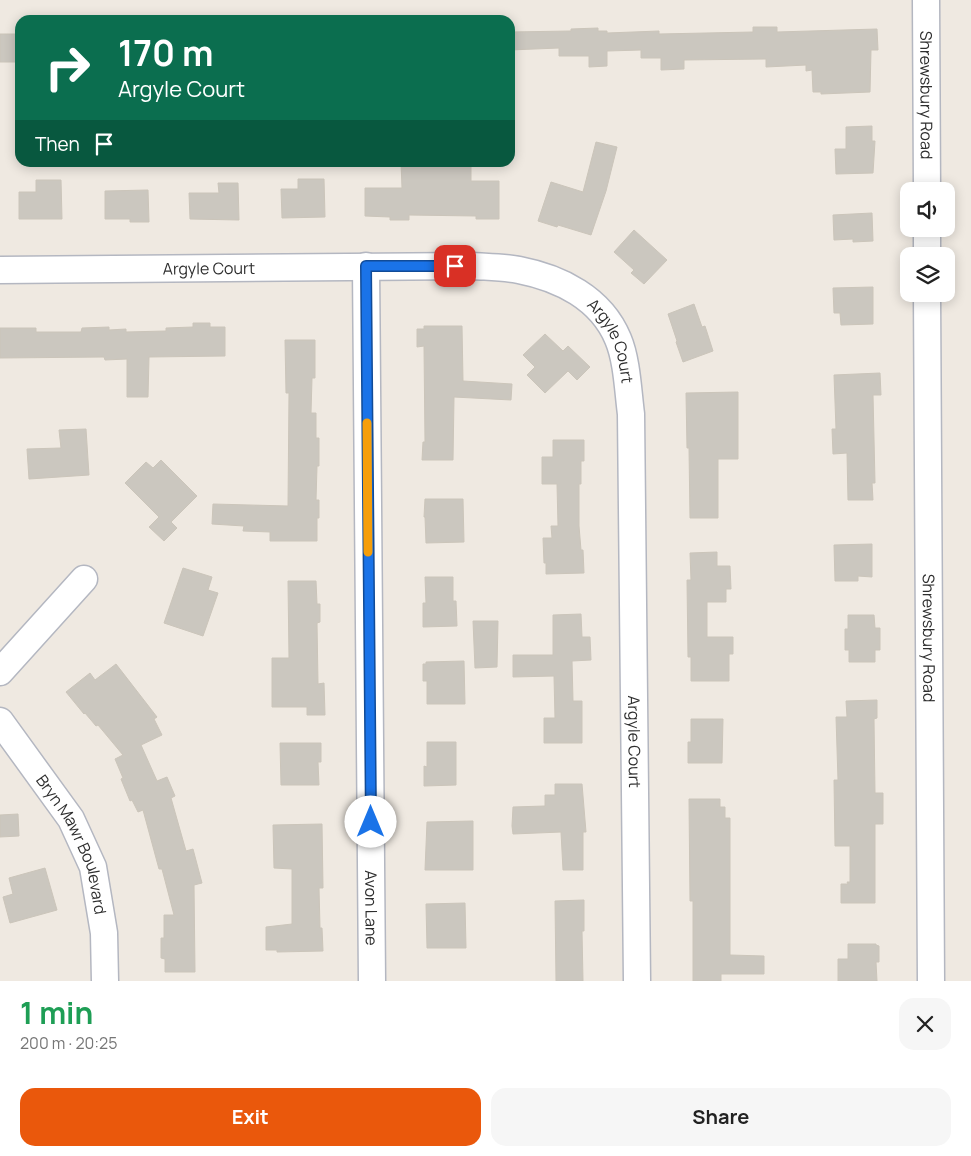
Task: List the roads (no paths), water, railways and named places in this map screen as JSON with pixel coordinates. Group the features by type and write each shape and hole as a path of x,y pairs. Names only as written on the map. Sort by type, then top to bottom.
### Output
{"street":[{"name":"Shrewsbury Road","path":"926,0 927,182"},
{"name":"Avon Lane","path":"366,266 372,981"},
{"name":"Argyle Court","path":"0,270 473,266 518,270 548,278 578,291 602,312 618,339 626,369 631,414 637,981"},
{"name":"Shrewsbury Road","path":"927,302 931,981"},
{"path":"0,672 84,579"},
{"name":"Bryn Mawr Boulevard","path":"0,721 71,819 93,867 104,933 105,981"}]}
